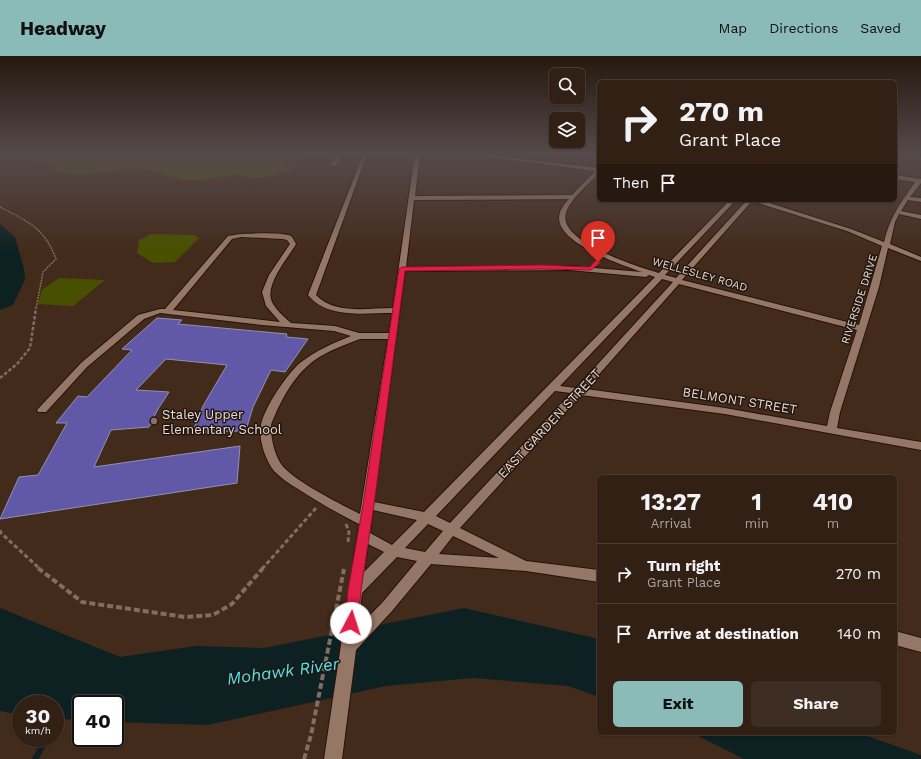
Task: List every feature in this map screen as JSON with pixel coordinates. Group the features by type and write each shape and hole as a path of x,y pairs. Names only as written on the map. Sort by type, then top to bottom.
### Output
{"street":[{"path":"353,186 312,295 321,304 334,309 397,310"},
{"path":"333,759 349,647 352,610 369,505 413,186"},
{"name":"WELLESLEY ROAD","path":"584,186 564,208 562,216 563,223 598,262 660,276 861,328"},
{"name":"RIVERSIDE DRIVE","path":"832,429 835,412 887,245 892,222 897,212 916,186"},
{"path":"411,198 574,197"},
{"path":"907,198 921,200"},
{"name":"EAST GARDEN STREET","path":"355,590 553,388 731,202"},
{"name":"EAST GARDEN STREET","path":"349,647 452,529 578,392 748,202"},
{"path":"760,202 836,226 921,259"},
{"path":"897,212 921,217"},
{"path":"168,312 169,308 230,238 241,236 283,237 289,238 293,244 268,284 266,293 268,302 288,326"},
{"path":"402,269 542,267 598,262 660,276"},
{"path":"42,410 84,365 141,317 160,311 335,330 359,336 393,336"},
{"path":"359,336 318,354 302,366 288,382 274,406 266,425 268,449 277,467 285,475 322,500 366,522"},
{"name":"BELMONT STREET","path":"553,388 725,411 921,446"},
{"path":"369,505 426,517 526,566"},
{"path":"364,536 392,551 428,558 526,566 597,576"},
{"path":"897,639 921,645"}],"path":[{"path":"0,207 30,224 45,236 52,246 56,259 43,272 30,348 17,364 0,378"},
{"path":"0,530 1,533 38,568 82,602 185,617 213,615 232,604 322,500"},
{"path":"346,523 348,532 348,546"},
{"path":"304,759 311,735 345,566"}],"green space":[{"path":"151,234 194,235 199,238 175,262 153,263 137,253 139,240"},
{"path":"59,278 105,280 73,306 38,304 42,290"}],"water":[{"path":"0,224 15,237 24,269 25,280 13,305 0,310"},
{"name":"Mohawk River","path":"0,608 120,657 196,646 264,648 464,608 597,639 597,696 568,686 473,678 386,686 208,725 124,722 124,695 72,695 72,720 64,719 64,695 12,695 12,713 0,711"},
{"path":"696,735 865,735 921,755 921,759 744,759"}],"building":[{"path":"157,318 182,320 178,324 287,334 286,337 308,339 285,372 271,370 253,407 246,430 241,431 192,433 203,406 227,365 166,359 136,390 169,392 149,427 111,430 94,467 240,446 237,483 0,519 19,477 38,475 67,423 56,423 78,396 87,397 132,350 122,349"}],"waterway":[{"path":"35,759 42,747"}],"place":[{"name":"Staley Upper Elementary School","path":"154,421"}],"route":[{"path":"351,623 402,269 542,267 591,268 598,262"}]}
